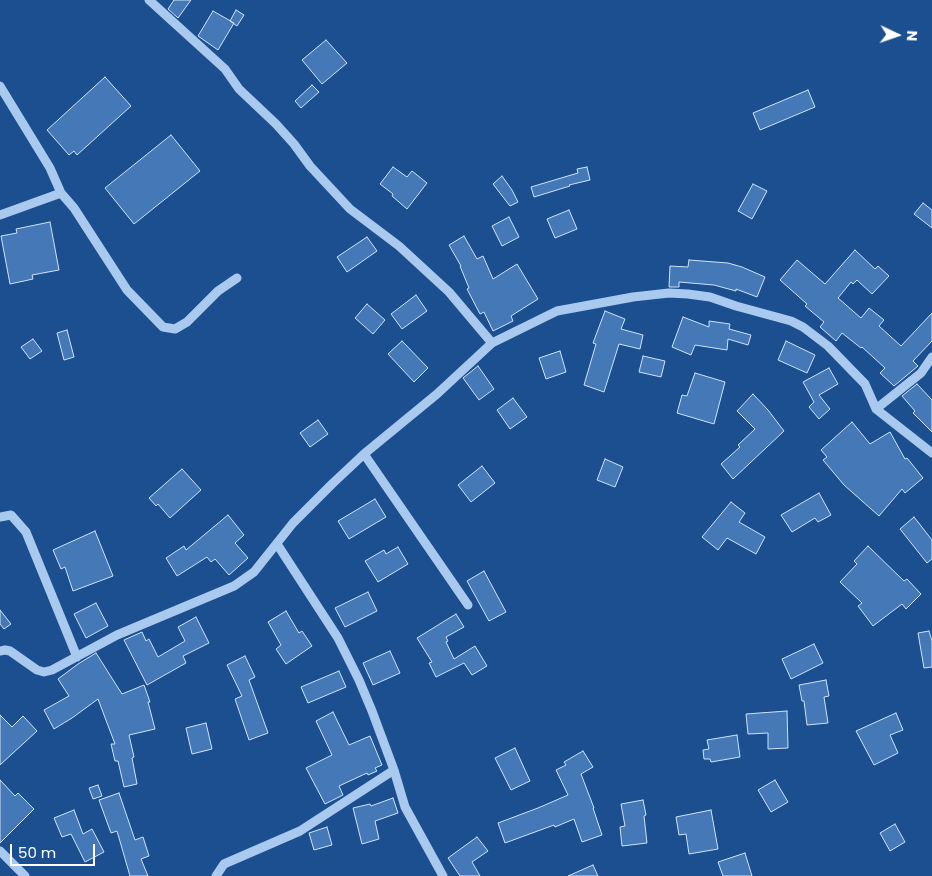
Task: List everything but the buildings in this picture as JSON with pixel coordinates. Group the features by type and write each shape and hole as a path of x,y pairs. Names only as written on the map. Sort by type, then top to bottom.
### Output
{"street":[{"path":"149,0 160,4 225,69 239,90 276,124 310,166 350,209 399,246 450,292 492,343"},
{"path":"0,86 50,168 61,193 74,208 127,290 163,327 175,329 187,322 218,292 237,278"},
{"path":"0,215 61,193"},
{"path":"0,651 10,651 37,670 44,672 52,670 117,635 234,586 254,572 293,523 364,454 437,394 492,343 557,310 668,293 710,296 736,306 791,321 803,327 828,346 865,384 876,409 932,453"},
{"path":"876,409 921,372 932,357"},
{"path":"364,454 468,605"},
{"path":"0,517 10,515 26,532 77,657"},
{"path":"277,544 338,638 359,680 394,770 405,807 443,876"},
{"path":"216,876 224,864 300,831 394,770"},
{"path":"0,851 25,876"}]}
